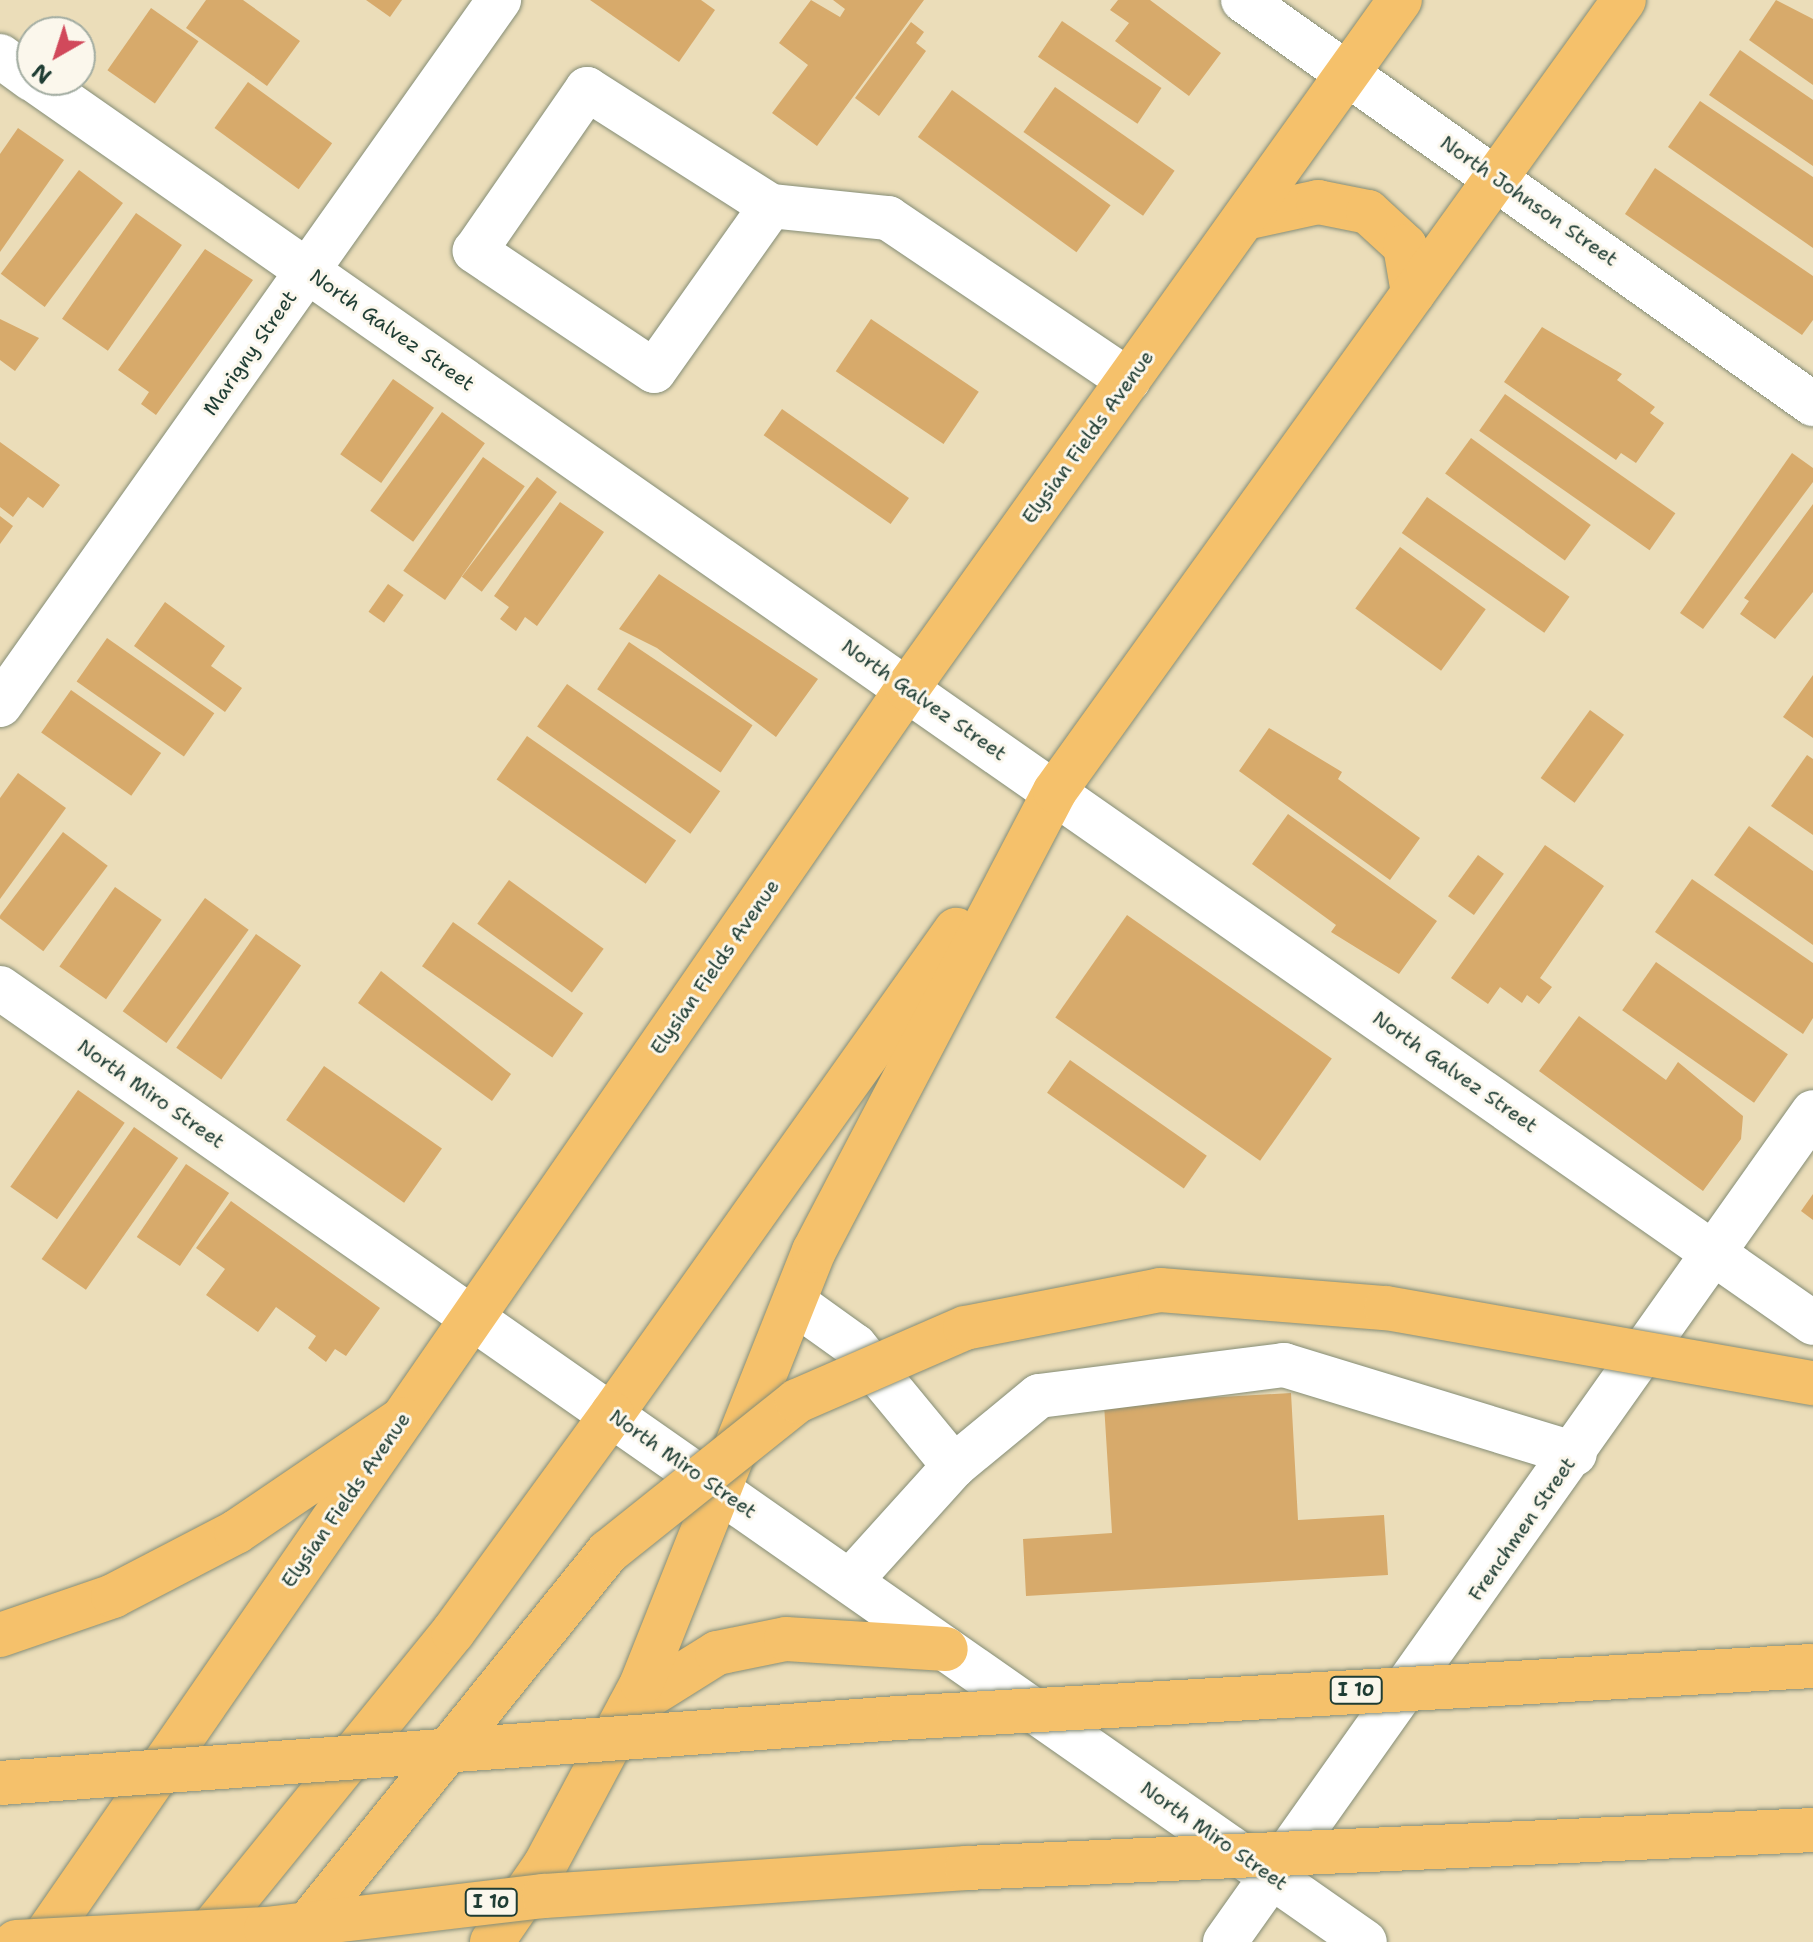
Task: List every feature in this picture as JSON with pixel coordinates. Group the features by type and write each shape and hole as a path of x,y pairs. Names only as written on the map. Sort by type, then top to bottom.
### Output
{"main road":[{"name":"Elysian Fields Avenue","path":"41,1942 907,689 1400,0"},
{"path":"201,1942 453,1632 1624,0"},
{"path":"1245,218 1318,202 1368,212 1405,246 1413,293"},
{"path":"492,1942 545,1865 629,1708 721,1491 795,1303 862,1156 1055,791"},
{"path":"294,1942 608,1552 797,1401 965,1328 1160,1290 1386,1308 1813,1383"},
{"path":"0,1635 113,1596 236,1532 402,1419"},
{"path":"629,1708 717,1653 786,1639 946,1649"},
{"name":"I 10","path":"0,1783 884,1719 1813,1666"},
{"name":"I 10","path":"16,1942 266,1929 544,1896 967,1868 1813,1830"}],"street":[{"name":"Marigny Street","path":"0,705 499,0"},
{"name":"North Johnson Street","path":"1243,0 1497,177 1813,404"},
{"path":"771,206 654,371 475,251 587,89 771,206 888,218 1128,380"},
{"name":"North Galvez Street","path":"57,96 1813,1323"},
{"name":"North Miro Street","path":"0,988 1365,1942"},
{"name":"Frenchmen Street","path":"1225,1942 1274,1878 1716,1255 1813,1112"},
{"path":"795,1303 855,1346 954,1466"},
{"path":"850,1581 954,1466 1039,1396 1284,1365 1575,1454"}],"building":[{"path":"206,0 243,0 300,41 267,86 186,28"},
{"path":"366,0 402,0 390,17"},
{"path":"590,0 701,0 715,10 679,62"},
{"path":"811,0 840,17 845,9 833,0 924,0 817,146 772,113 808,65 779,43"},
{"path":"1118,0 1150,0 1221,53 1189,96 1115,41 1129,23 1110,10"},
{"path":"1776,0 1813,19 1813,85 1749,40"},
{"path":"151,8 199,41 155,104 107,70"},
{"path":"1062,21 1161,88 1137,124 1038,57"},
{"path":"911,22 924,32 916,43 926,51 879,116 855,98"},
{"path":"1740,50 1813,100 1813,166 1709,95"},
{"path":"248,82 332,143 299,189 214,128"},
{"path":"1055,87 1175,171 1143,216 1023,132"},
{"path":"952,90 1111,205 1076,252 918,137"},
{"path":"1700,101 1813,177 1813,248 1668,147"},
{"path":"18,128 64,160 0,252 0,154"},
{"path":"1655,168 1813,276 1813,320 1802,335 1625,214"},
{"path":"79,170 123,203 45,307 1,274"},
{"path":"136,213 182,245 108,351 62,319"},
{"path":"205,249 253,280 156,415 141,404 149,392 118,370"},
{"path":"0,319 39,338 15,371 0,360"},
{"path":"871,319 979,392 944,444 836,371"},
{"path":"1542,327 1622,374 1617,380 1655,407 1650,413 1664,423 1636,463 1621,453 1616,460 1504,382"},
{"path":"393,379 434,408 381,483 340,454"},
{"path":"1505,394 1675,513 1650,550 1479,431"},
{"path":"782,409 909,498 891,524 764,435"},
{"path":"442,412 485,443 413,542 370,511"},
{"path":"1471,438 1591,525 1565,561 1445,474"},
{"path":"0,442 60,485 43,508 28,497 13,517 0,507"},
{"path":"1792,453 1813,468 1813,482 1703,629 1680,613"},
{"path":"483,457 525,486 445,600 403,571"},
{"path":"537,477 557,492 482,592 462,577"},
{"path":"1427,497 1570,597 1544,633 1402,533"},
{"path":"560,502 604,532 537,626 525,617 516,631 500,619 509,607 494,596"},
{"path":"1813,504 1813,592 1775,639 1740,614 1749,601 1744,598"},
{"path":"0,516 13,526 0,544"},
{"path":"1400,547 1486,609 1441,671 1355,608"},
{"path":"659,574 818,679 776,737 657,648 619,629"},
{"path":"388,584 404,595 384,623 368,612"},
{"path":"165,602 225,646 211,666 242,688 225,712 134,646"},
{"path":"107,638 214,713 184,757 77,681"},
{"path":"629,642 753,725 721,773 597,689"},
{"path":"1813,675 1813,738 1783,717"},
{"path":"567,684 720,791 690,834 537,727"},
{"path":"71,690 161,753 131,796 41,733"},
{"path":"1590,710 1624,735 1575,803 1541,778"},
{"path":"1269,728 1342,772 1338,779 1420,838 1390,880 1239,771"},
{"path":"527,736 676,840 646,884 497,779"},
{"path":"1807,755 1813,759 1813,835 1771,806"},
{"path":"18,773 66,808 0,899 0,798"},
{"path":"1288,814 1437,921 1399,974 1331,932 1336,925 1252,864"},
{"path":"1749,826 1813,871 1813,945 1714,875"},
{"path":"63,832 108,866 43,951 0,916"},
{"path":"1545,845 1604,886 1540,978 1552,987 1539,1004 1527,995 1522,1003 1500,987 1488,1004 1451,978"},
{"path":"1478,855 1504,874 1474,915 1448,896"},
{"path":"1692,879 1813,963 1813,1018 1803,1034 1655,932"},
{"path":"509,880 604,949 572,992 477,924"},
{"path":"115,887 162,920 106,999 59,966"},
{"path":"205,898 249,930 166,1043 123,1011"},
{"path":"1127,915 1332,1058 1260,1161 1055,1017"},
{"path":"453,922 583,1013 552,1057 422,966"},
{"path":"256,934 301,966 221,1079 176,1048"},
{"path":"1656,962 1788,1054 1754,1103 1622,1010"},
{"path":"381,971 511,1074 492,1101 358,1003"},
{"path":"1579,1016 1666,1080 1678,1062 1743,1116 1741,1139 1703,1191 1539,1071"},
{"path":"1070,1060 1207,1156 1184,1189 1047,1093"},
{"path":"324,1066 442,1149 404,1203 286,1120"},
{"path":"78,1090 125,1123 57,1219 10,1187"},
{"path":"134,1127 178,1158 86,1290 42,1259"},
{"path":"186,1164 229,1193 180,1266 137,1237"},
{"path":"1813,1194 1813,1220 1801,1211"},
{"path":"231,1201 380,1308 346,1356 335,1349 326,1362 308,1348 316,1336 276,1307 258,1332 206,1295 225,1269 196,1248"},
{"path":"1291,1393 1298,1520 1384,1515 1388,1575 1026,1596 1023,1539 1112,1533 1104,1404"}]}
